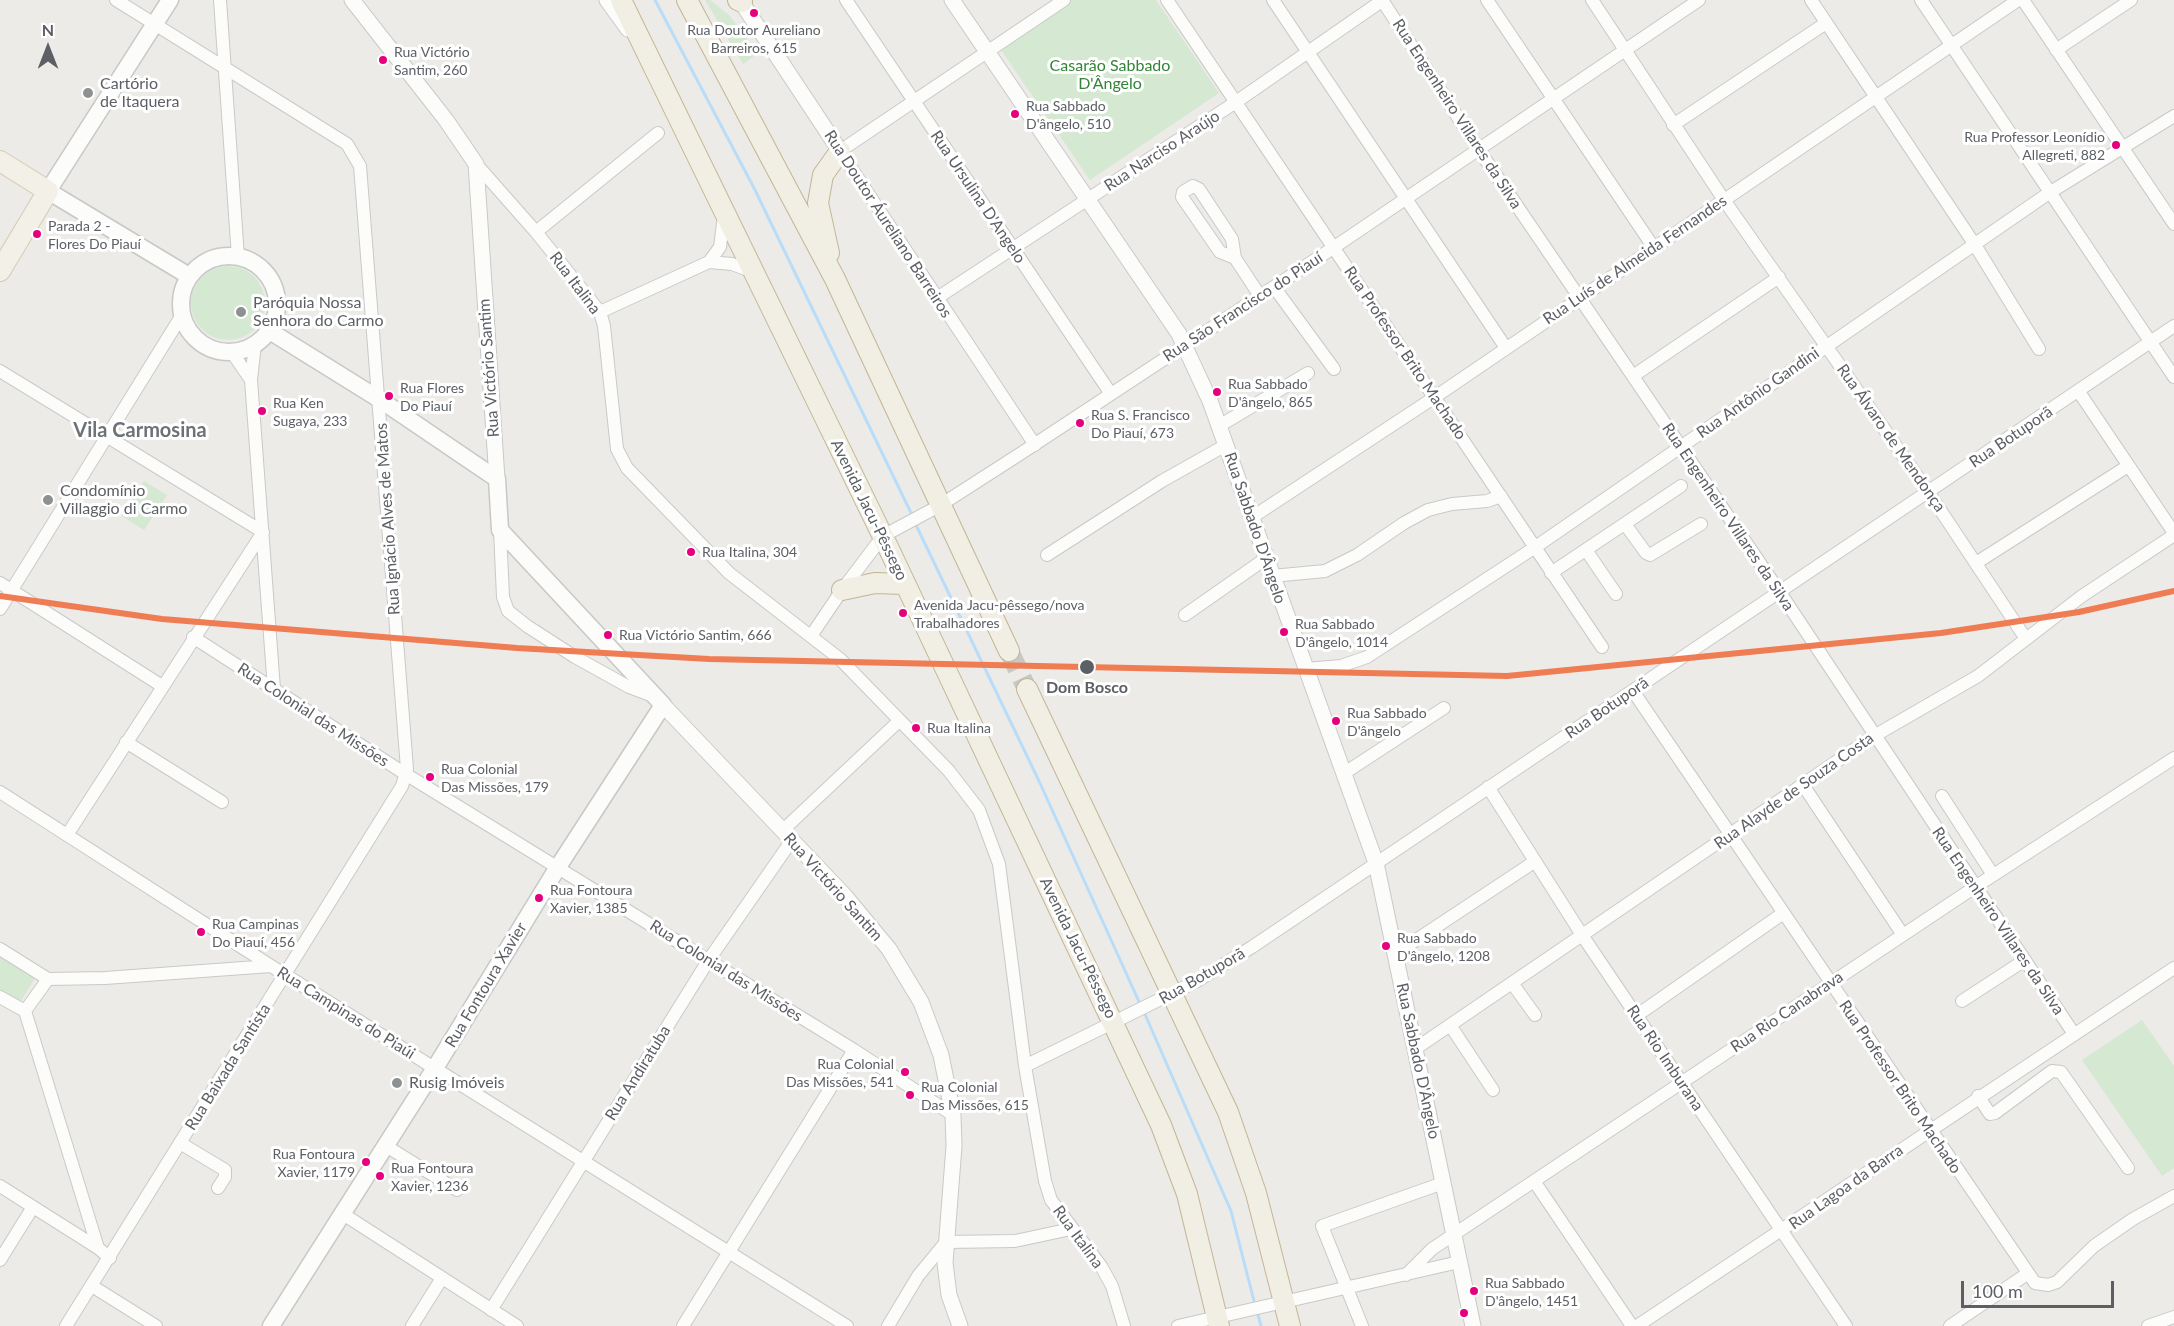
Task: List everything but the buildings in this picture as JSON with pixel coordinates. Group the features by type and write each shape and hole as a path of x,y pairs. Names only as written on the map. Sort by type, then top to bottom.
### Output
{"highway":[{"name":"Avenida Jacu-Pêssego","path":"621,0 754,272 888,533 905,584 1119,1021 1187,1194 1220,1320"},
{"path":"687,0 835,279 933,509 1009,651"},
{"path":"835,279 818,203 823,176 840,151"},
{"path":"842,590 875,583 905,584"},
{"path":"1027,689 1163,999 1239,1141 1256,1193 1278,1302 1290,1326"}],"main road":[{"path":"0,271 48,191 170,0"},
{"path":"0,161 189,276"},
{"path":"238,257 252,262 264,271 272,283 276,297 276,312 268,330 255,344 231,351 215,349 200,342 189,330 182,315 182,295 189,276 199,266 211,260 238,257"},
{"path":"268,330 379,399 497,479"},
{"name":"Rua Victório Santim","path":"497,479 500,530 658,701"},
{"name":"Rua Fontoura Xavier","path":"271,1326 435,1068 658,701"}],"street":[{"name":"Rua Ignácio Alves de Matos","path":"116,0 338,138 356,156 362,175 407,775"},
{"path":"220,0 238,257"},
{"path":"352,0 446,120 476,164"},
{"path":"607,0 634,38 647,51"},
{"name":"Rua Doutor Áureliano Barreiros","path":"741,0 1035,445"},
{"name":"Rua Ursulina D'Angelo","path":"846,0 1111,394"},
{"name":"Rua Sabbado D'Ângelo","path":"952,0 1185,345 1219,426 1376,863 1473,1326"},
{"path":"840,151 1064,0"},
{"name":"Rua Professor Brito Machado","path":"1167,0 1602,647"},
{"path":"1273,0 1506,348"},
{"name":"Rua Narciso Araújo","path":"937,298 1236,102 1383,0"},
{"name":"Rua Engenheiro Villares da Silva","path":"1383,0 1479,150 1779,591 2074,1034"},
{"path":"1487,0 1552,100 1654,248"},
{"name":"Rua Álvaro de Mendonça","path":"1592,0 1673,125 1929,493 2026,639"},
{"name":"Rua São Francisco do Piauí","path":"812,636 842,590 888,533 933,509 1035,445 1333,248 1698,0"},
{"path":"1810,0 1975,245 2039,349"},
{"path":"1921,0 2174,377"},
{"name":"Rua Luís de Almeida Fernandes","path":"1251,518 1435,397 2018,0"},
{"path":"2023,0 2174,224"},
{"path":"2056,50 2131,0"},
{"path":"1673,125 1826,23"},
{"name":"Rua Antônio Gandini","path":"1305,669 1341,666 1367,657 1534,548 2049,193 2174,116"},
{"path":"536,232 658,134"},
{"name":"Rua Italina","path":"476,164 536,232 600,312 604,326 620,459 670,515 729,573 840,659 959,782 979,810 988,829 999,864 1025,1066 1045,1180 1051,1200 1101,1266 1112,1286 1124,1326"},
{"name":"Rua Victório Santim","path":"476,164 476,206 497,479"},
{"name":"Rua Victório Santim","path":"476,206 487,176"},
{"path":"1235,258 1220,252 1182,197 1183,192 1191,187 1199,189 1232,239 1235,258 1260,296"},
{"path":"600,312 709,262 718,251 722,241 725,212"},
{"path":"709,262 732,264 754,272"},
{"path":"1633,376 1779,278"},
{"path":"1274,287 1334,369"},
{"path":"0,609 182,315"},
{"name":"Rua Botuporã","path":"1025,1066 1163,999 1252,947 2174,326"},
{"path":"255,344 251,380 274,690"},
{"path":"231,351 251,380"},
{"path":"0,372 263,532"},
{"path":"1219,426 1308,373"},
{"path":"2079,392 2174,534"},
{"path":"1047,555 1162,481 1226,445"},
{"path":"1976,563 2128,466"},
{"path":"1551,573 1681,486"},
{"path":"1272,576 1325,571 1358,555 1404,523 1428,510 1452,504 1487,501 1501,496"},
{"path":"1625,524 1646,553 1650,555 1701,524"},
{"name":"Rua Victório Santim","path":"500,530 503,597 508,611 575,657 658,701 869,924 907,978 932,1026 941,1055 953,1115 954,1146 945,1280 960,1326"},
{"path":"67,835 263,532"},
{"name":"Rua Alayde de Souza Costa","path":"1415,1049 1874,736 1961,686 2082,596 2174,534"},
{"path":"1586,550 1616,594"},
{"path":"1185,615 1265,559"},
{"path":"0,583 162,686"},
{"name":"Rua Colonial das Missões","path":"193,637 407,775 854,1050 953,1115"},
{"name":"Rua Professor Brito Machado","path":"1633,691 1729,837 2027,1274"},
{"path":"1343,774 1444,708"},
{"name":"Rua Andiratuba","path":"491,1310 787,836 899,721"},
{"path":"126,742 222,802"},
{"name":"Rua Rio Canabrava","path":"1406,1275 1432,1249 1993,875 2174,758"},
{"name":"Rua Baixada Santista","path":"66,1326 286,974 407,775"},
{"path":"1803,785 1903,935"},
{"name":"Rua Rio Imburana","path":"1488,787 1582,935 1846,1326"},
{"name":"Rua Campinas do Piaúi","path":"0,792 271,966 847,1326"},
{"path":"1942,796 1993,875"},
{"path":"1395,954 1534,862"},
{"path":"1636,1016 1782,914"},
{"path":"0,949 48,979 105,978 271,966"},
{"path":"1962,1001 2025,960"},
{"name":"Rua Lagoa da Barra","path":"1637,1326 1782,1231 1978,1096 2174,968"},
{"path":"25,1011 48,979"},
{"path":"1512,983 1535,1015"},
{"path":"0,997 25,1011 98,1248"},
{"path":"1449,1025 1493,1090"},
{"path":"683,1326 731,1252 854,1050"},
{"path":"1978,1096 1990,1114 1995,1113 2052,1071 2061,1072 2128,1168"},
{"path":"180,1143 225,1170 225,1177 218,1188"},
{"path":"386,1146 457,1190"},
{"path":"1534,1181 1632,1326"},
{"path":"1362,1326 1321,1228 1325,1224 1443,1183"},
{"path":"0,1186 110,1258"},
{"path":"1950,1326 2027,1274 2035,1283 2053,1285 2094,1246 2174,1196"},
{"path":"0,1260 33,1207"},
{"path":"343,1214 517,1326"},
{"path":"888,1326 918,1276 946,1242 1015,1241 1071,1229"},
{"path":"1178,1326 1220,1320 1278,1302 1459,1262"},
{"path":"412,1326 442,1278"},
{"path":"92,1286 156,1326"},
{"path":"2148,1326 2174,1317"}],"green space":[{"path":"705,0 710,0 730,16 757,54 743,64"},
{"name":"Casarão Sabbado D'Ângelo","path":"1069,0 1156,0 1219,93 1090,180 999,47"},
{"path":"228,266 242,269 254,277 262,289 265,303 262,317 254,329 242,337 228,340 214,337 202,329 194,317 191,303 194,289 202,277 214,269"},
{"path":"144,481 167,495 144,530 122,516"},
{"path":"0,952 37,975 19,1004 0,992"},
{"path":"2142,1020 2174,1066 2174,1168 2162,1176 2082,1060"}],"waterway":[{"path":"655,0 754,188 913,517"},
{"path":"915,523 1039,781 1141,1006"},
{"path":"1144,1012 1231,1211 1255,1305"},
{"path":"1257,1311 1261,1326"}],"tunnel":[{"path":"1009,651 1027,689"}],"transit line":[{"path":"0,596 162,619 517,648 709,659 1507,676 1941,633 2079,612 2174,591"}],"place":[{"name":"Rua Doutor Aureliano Barreiros, 615","path":"754,13"},
{"name":"Rua Victório Santim, 260","path":"383,60"},
{"name":"Cartório de Itaquera","path":"88,93"},
{"name":"Rua Sabbado D'ângelo, 510","path":"1015,114"},
{"name":"Rua Professor Leonídio Allegreti, 882","path":"2116,145"},
{"name":"Parada 2 - Flores Do Piauí","path":"37,234"},
{"name":"Paróquia Nossa Senhora do Carmo","path":"241,312"},
{"name":"Rua Sabbado D'ângelo, 865","path":"1217,392"},
{"name":"Rua Flores Do Piauí","path":"389,396"},
{"name":"Rua Ken Sugaya, 233","path":"262,411"},
{"name":"Rua S. Francisco Do Piauí, 673","path":"1080,423"},
{"name":"Condomínio Villaggio di Carmo","path":"48,500"},
{"name":"Rua Italina, 304","path":"691,552"},
{"name":"Avenida Jacu-pêssego/nova Trabalhadores","path":"903,613"},
{"name":"Rua Sabbado D'ângelo, 1014","path":"1284,632"},
{"name":"Rua Victório Santim, 666","path":"608,635"},
{"name":"Dom Bosco","path":"1087,667"},
{"name":"Rua Sabbado D'ângelo","path":"1336,721"},
{"name":"Rua Italina","path":"916,728"},
{"name":"Rua Colonial Das Missões, 179","path":"430,777"},
{"name":"Rua Fontoura Xavier, 1385","path":"539,898"},
{"name":"Rua Campinas Do Piauí, 456","path":"201,932"},
{"name":"Rua Sabbado D'ângelo, 1208","path":"1386,946"},
{"name":"Rua Colonial Das Missões, 541","path":"905,1072"},
{"name":"Rusig Imóveis","path":"397,1083"},
{"name":"Rua Colonial Das Missões, 615","path":"910,1095"},
{"name":"Rua Fontoura Xavier, 1179","path":"366,1162"},
{"name":"Rua Fontoura Xavier, 1236","path":"380,1176"},
{"name":"Rua Sabbado D'ângelo, 1451","path":"1474,1291"}],"district":[{"name":"Vila Carmosina","path":"140,431"}]}
